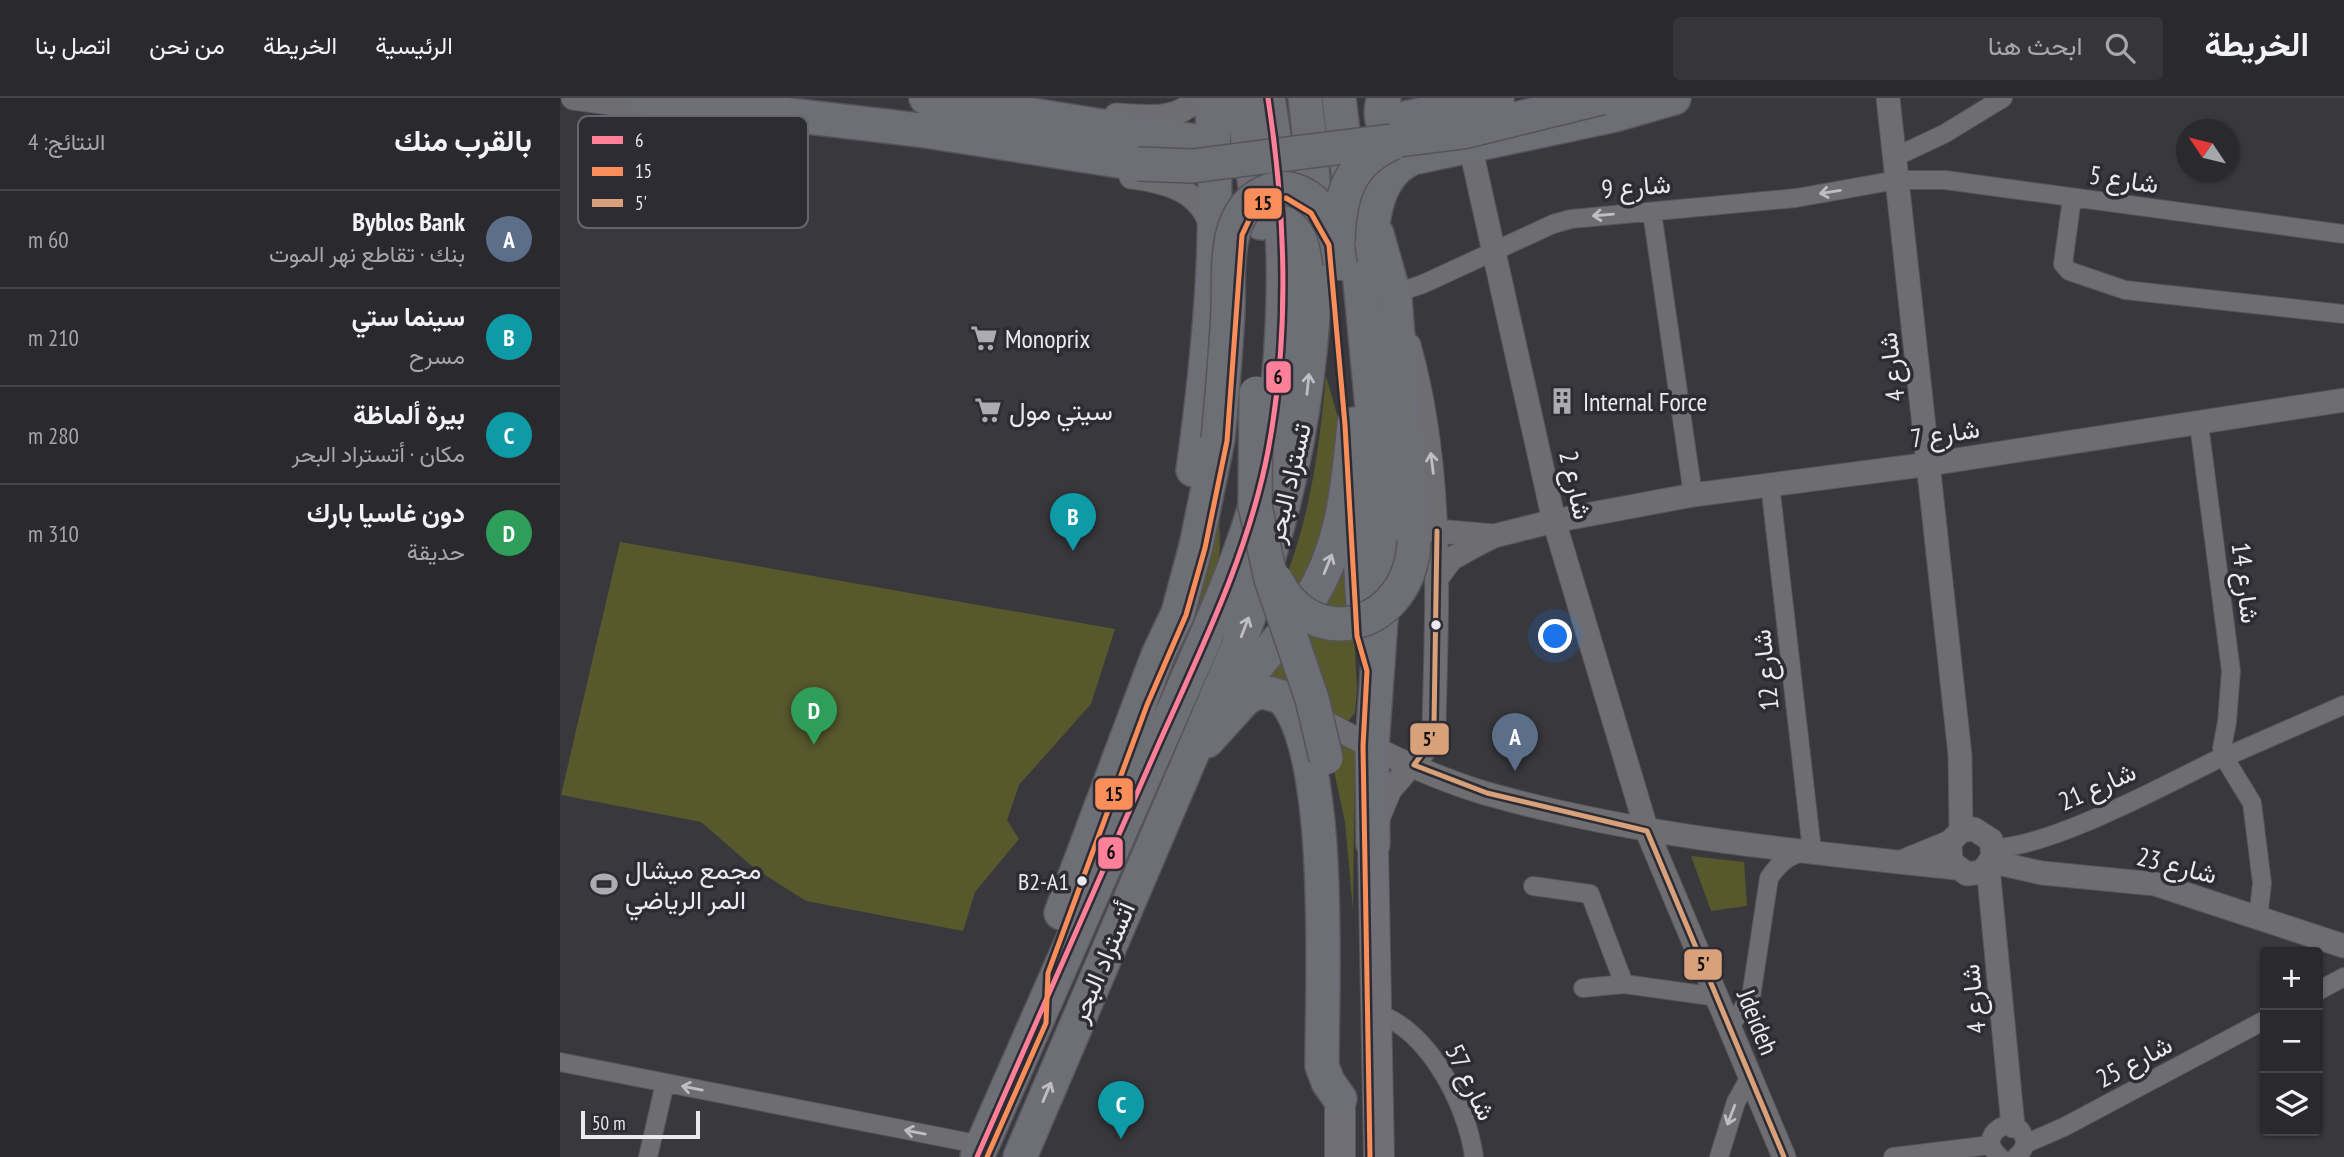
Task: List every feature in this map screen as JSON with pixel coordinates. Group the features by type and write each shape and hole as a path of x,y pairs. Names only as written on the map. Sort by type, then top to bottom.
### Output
{"highway":[{"path":"646,98 800,116"},
{"path":"926,98 1208,143 1362,126 1498,98"},
{"path":"1157,655 1192,474 1204,388 1213,239 1211,98"},
{"path":"1241,98 1266,267 1256,393 1254,486 1275,593 1312,699 1326,758 1339,862 1340,1157"},
{"name":"أتستراد البحر","path":"980,1151 1230,578 1257,499 1276,382 1284,261 1280,171 1268,98"},
{"name":"تستراد البحر","path":"1219,690 1273,548 1294,468 1306,404 1313,259 1313,177 1305,98"},
{"path":"1339,98 1356,239 1381,502 1383,592 1372,746 1378,1157"},
{"path":"1358,98 1376,226 1400,547 1392,618 1376,670"},
{"path":"1384,98 1382,123 1395,140 1404,145 1521,134"},
{"path":"808,117 919,130 1162,166 1192,166 1463,132 1601,98"},
{"path":"1268,562 1279,586 1303,610 1330,622 1359,622 1381,611 1400,593 1425,536 1394,296 1376,226 1382,190 1400,164 1433,151 1615,115 1674,98"},
{"path":"1376,670 1365,624 1354,424 1339,253 1342,201 1354,172 1374,151 1400,140"},
{"path":"1038,1020 1039,971 1157,655 1178,612 1196,546 1218,439 1231,242 1240,216 1264,192 1287,189 1305,196 1320,207 1330,221 1339,253"},
{"path":"1154,838 1237,691 1308,603 1328,566 1341,522 1354,424"},
{"name":"أتستراد البحر","path":"1020,1157 1219,690"},
{"path":"1206,743 1252,694 1267,691 1282,697 1300,728 1316,802 1321,872 1322,1066 1328,1082 1340,1099"}],"street":[{"path":"573,98 701,116"},
{"path":"994,98 1102,114 1157,117 1186,110 1198,98"},
{"name":"شارع 4","path":"1888,98 1960,755 1982,858 2009,1147"},
{"path":"1895,157 1944,134 2003,98"},
{"path":"808,131 1156,180 1172,185 1198,203 1208,218 1213,239"},
{"name":"شارع 2","path":"1469,145 1554,520 1647,831"},
{"name":"شارع 9","path":"1394,296 1553,224 1571,219 1796,198 1897,180"},
{"name":"شارع 5","path":"1897,180 1945,180 2344,234"},
{"path":"2072,198 2063,264 2068,271 2125,290 2344,314"},
{"path":"1652,212 1693,495"},
{"name":"شارع 7","path":"1494,536 1554,520 1693,495 1930,464 2344,400"},
{"name":"شارع 14","path":"2199,424 2231,671 2225,756"},
{"name":"شارع 12","path":"1770,484 1809,851"},
{"path":"1373,844 1385,798 1427,747 1434,725 1437,578 1425,536 1494,536"},
{"path":"1437,578 1451,559 1494,536"},
{"path":"1282,697 1372,746 1487,793 1647,831 1900,862 1982,858 1974,829 1900,862"},
{"name":"شارع 21","path":"1982,858 2061,831 2344,705"},
{"name":"شارع 4","path":"1960,755 1956,836 1949,856 1982,858"},
{"path":"2225,756 2252,803 2262,883 2258,919"},
{"name":"Jdeideh","path":"1647,831 1784,1157"},
{"path":"1730,1026 1751,997 1769,878 1784,860 1809,851"},
{"name":"شارع 23","path":"1982,858 2042,873 2155,884 2344,946"},
{"path":"1533,886 1590,894 1624,984"},
{"path":"2323,988 2344,977"},
{"path":"1583,988 1624,984 1718,997"},
{"name":"شارع 57","path":"1376,1013 1403,1026 1427,1049 1452,1094 1469,1135 1474,1157"},
{"name":"شارع 25","path":"1893,1157 2009,1147 2064,1127 2260,1023"},
{"path":"560,1062 980,1151"},
{"path":"1719,1157 1736,1102 1751,1077"},
{"path":"648,1157 666,1083"}],"shaded area":[{"path":"1326,376 1342,432 1342,476 1301,599 1287,574 1313,477"},
{"path":"1219,506 1220,548 1216,572 1176,672 1167,683"},
{"path":"1348,522 1357,689 1355,713 1347,722 1264,684"},
{"path":"620,542 1115,629 1091,704 1019,785 1007,820 1019,839 975,892 963,931 806,901 754,868 701,822 561,795"},
{"path":"1327,739 1355,750 1353,910 1345,822"},
{"path":"1691,856 1744,862 1747,906 1711,911"}],"transit line":[{"name":"6","path":"977,1157 1221,603 1259,490 1275,407 1282,319 1282,230 1268,98"},
{"name":"15","path":"987,1157 1046,1023 1048,973 1147,705 1186,615 1205,548 1227,441 1242,235 1251,216 1262,204 1286,198 1311,213 1329,245 1345,425 1357,636 1367,671 1363,746 1370,1157"},
{"name":"5'","path":"1437,531 1434,725 1427,747 1414,765 1487,793 1647,831 1784,1157"}],"place":[{"name":"Monoprix","path":"984,338"},
{"name":"Internal Force","path":"1562,401"},
{"name":"سيتي مول","path":"988,410"},
{"name":"سينما ستي","path":"1073,551"},
{"name":"دون غاسيا بارك","path":"814,745"},
{"name":"Byblos Bank","path":"1515,771"},
{"name":"B2-A1","path":"1082,881"},
{"name":"مجمع ميشال المر الرياضي","path":"604,884"},
{"name":"بيرة ألماظة","path":"1121,1139"}]}
